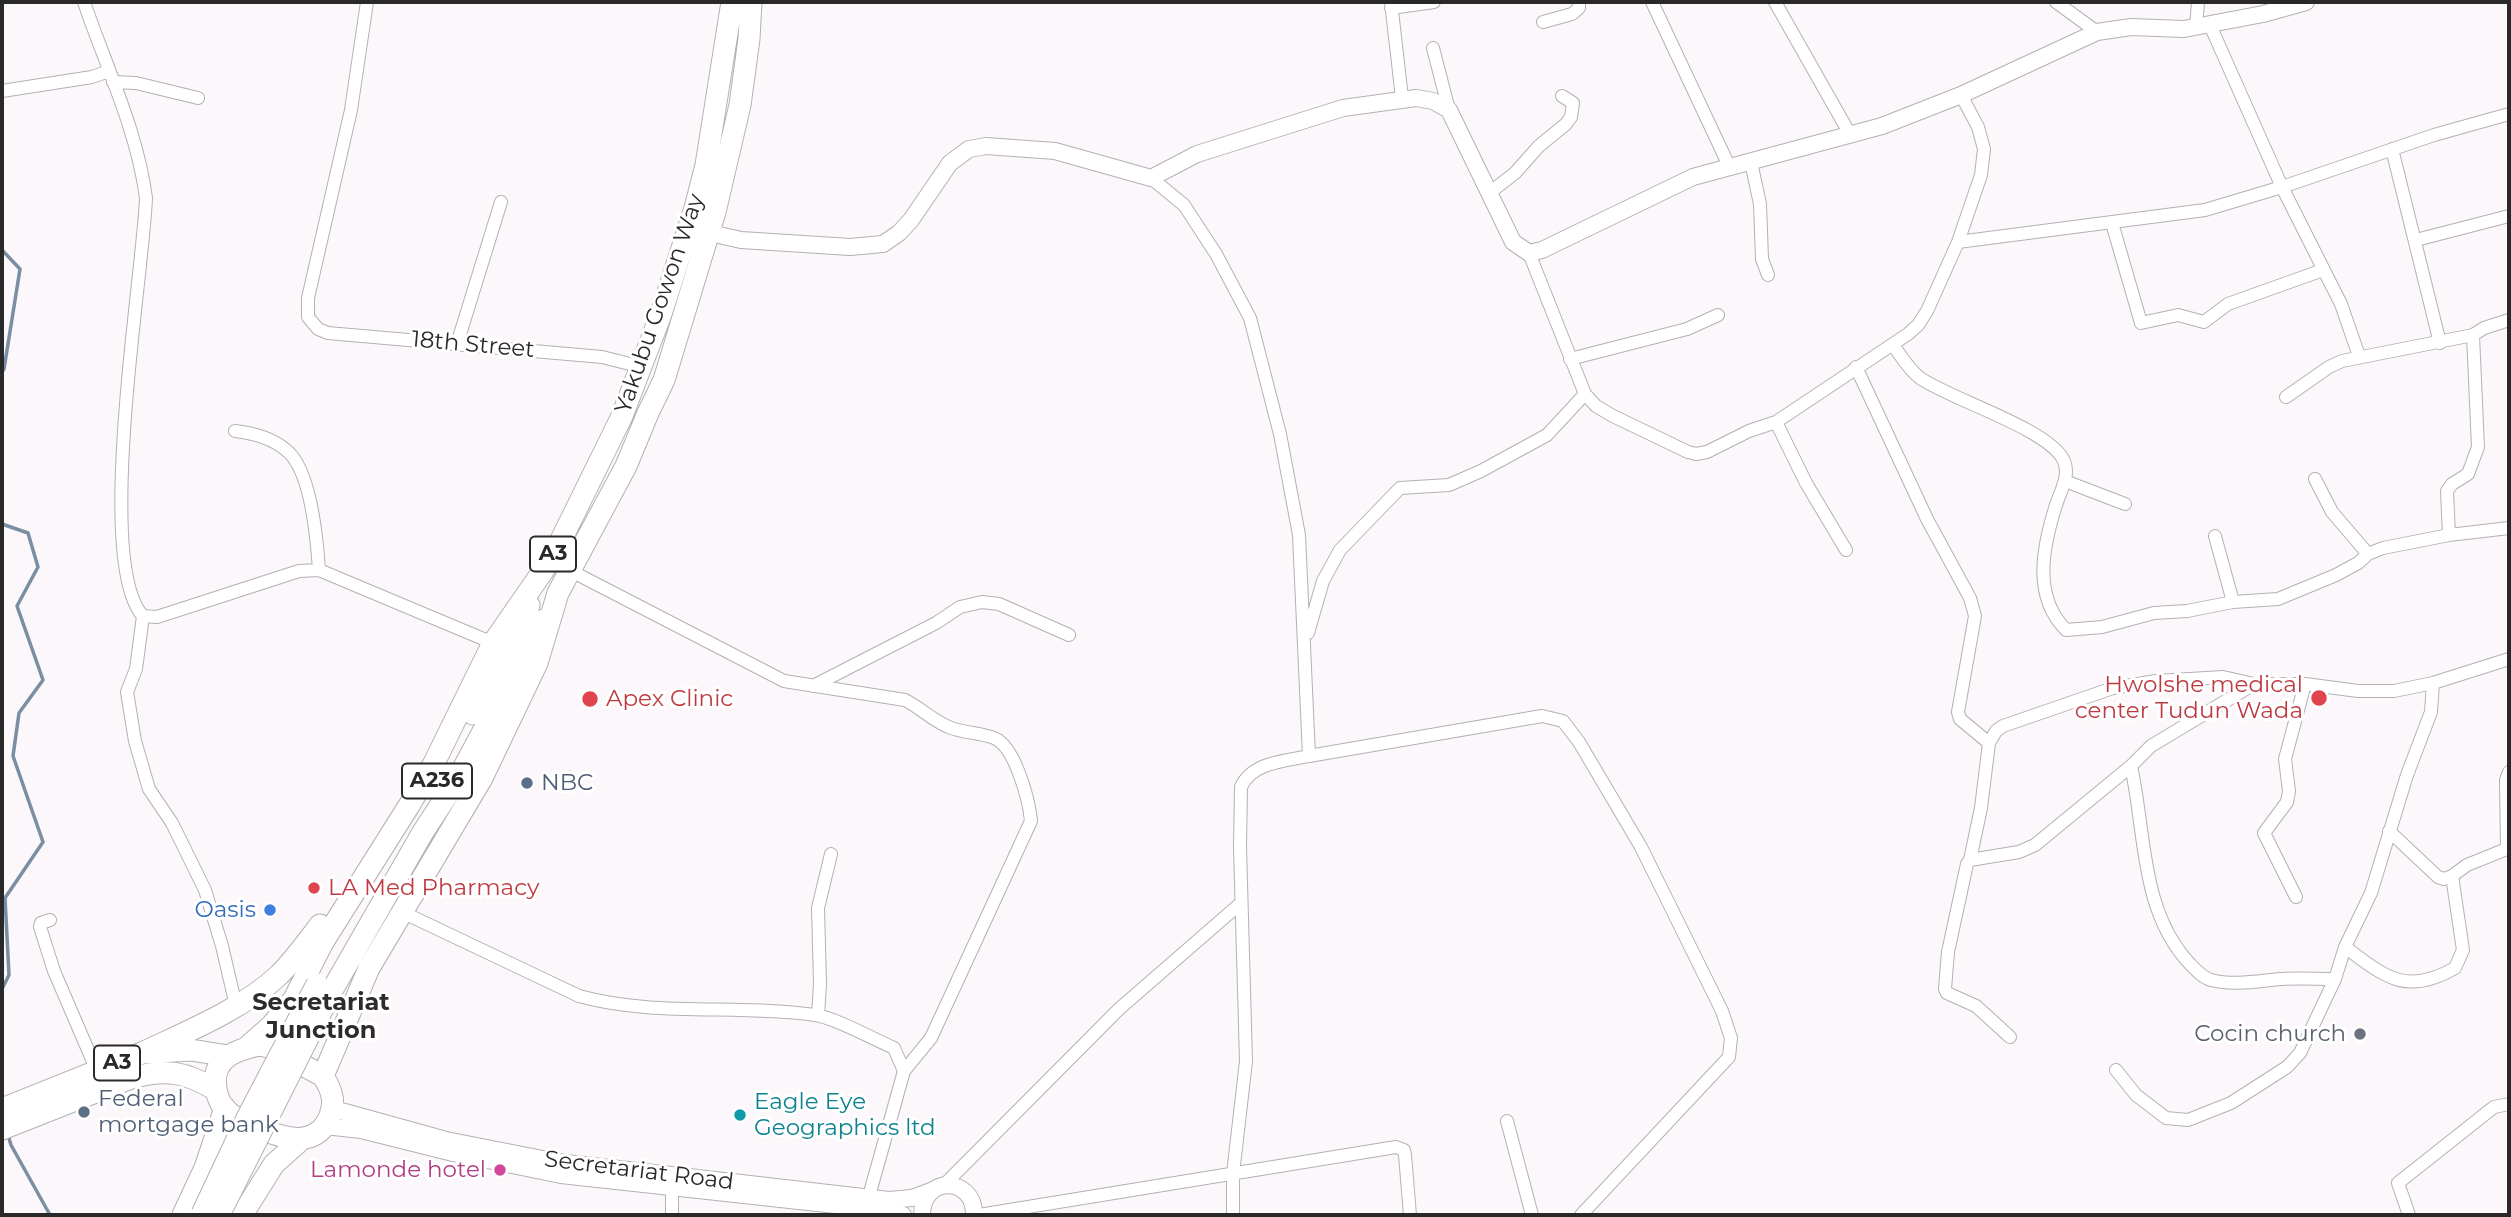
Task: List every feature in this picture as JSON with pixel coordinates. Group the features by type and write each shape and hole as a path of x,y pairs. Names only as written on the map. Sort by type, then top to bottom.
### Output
{"highway":[{"name":"Yakubu Gowon Way","path":"237,1052 272,1025 293,999 323,942 416,794 493,643 543,571 591,481 642,367 675,273 706,165 732,2"},
{"name":"Yakubu Gowon Way","path":"323,1076 369,968 482,778 537,663 558,593 626,466 664,380 710,233 740,105 751,2"},
{"name":"A236","path":"324,988 346,929 424,804 456,746 517,632 543,571"},
{"name":"A236","path":"201,1215 242,1128 324,988 457,780 558,593"},
{"path":"142,1053 236,1006 277,977 304,948 467,696"},
{"path":"242,1215 274,1164 300,1140 316,1134 340,1119 334,1096 323,1076 269,1047 259,1045 237,1052 217,1067 220,1099 237,1119 283,1138 300,1140"},
{"name":"A3","path":"8,1117 97,1071 142,1053 191,1050 237,1052"},
{"name":"A3","path":"8,1117 148,1073 168,1072 194,1077 220,1099"},
{"name":"A236","path":"201,1215 205,1168 220,1099"}],"street":[{"path":"84,2 125,109 144,179 146,198 127,393 121,500 125,568 135,608 143,616 157,617 299,570 319,570 493,643"},
{"name":"18th Street","path":"367,2 351,110 308,298 308,317 318,329 328,333 602,357 642,367"},
{"path":"1402,98 1391,5 1434,2"},
{"path":"1543,22 1572,14 1579,8 1579,2"},
{"path":"1652,2 1730,168"},
{"path":"1775,2 1851,136"},
{"path":"2056,2 2097,32"},
{"path":"2198,2 2203,26 2341,304 2359,356"},
{"path":"1529,253 1542,250 1693,177 1851,136 1961,95 2097,32 2131,27 2183,29 2306,2"},
{"path":"1433,48 1449,110 1513,242 1529,253 1585,394 1596,406 1614,416 1688,453 1696,454 1707,452 1749,431 1776,422 1919,325 1958,242 1981,175 1984,149 1978,127 1961,95"},
{"path":"2,91 111,76 198,98"},
{"path":"1488,194 1515,173 1539,146 1566,124 1571,117 1573,103 1562,96"},
{"path":"1151,178 1197,154 1343,108 1402,98 1433,101 1449,110"},
{"path":"1958,242 2205,210 2434,135 2509,114"},
{"path":"710,233 741,240 782,243 850,247 883,244 911,220 950,163 969,149 986,146 1055,151 1151,178 1184,205 1216,254 1250,318 1280,434 1298,535 1309,756"},
{"path":"2392,149 2440,343"},
{"path":"1751,162 1760,204 1762,258 1768,275"},
{"path":"457,344 501,202"},
{"path":"2416,240 2509,216"},
{"path":"2112,223 2141,323 2178,315 2204,322 2228,304 2323,270"},
{"path":"1570,359 1687,329 1718,315"},
{"path":"2286,397 2329,367 2359,356 2440,343 2473,335 2484,328 2509,320"},
{"path":"2449,535 2447,491 2452,484 2468,474 2478,447 2473,335"},
{"path":"1893,345 1916,375 2033,433 2058,452 2066,468 2065,481 2048,534 2043,578 2045,594 2058,622 2066,630 2102,627 2154,613 2278,599 2336,575 2368,554 2383,548 2449,535 2509,528"},
{"path":"1856,367 1927,519 1970,598 1975,616 1958,712 1960,719 1989,743"},
{"path":"1305,642 1323,581 1340,550 1400,488 1449,485 1480,471 1547,435 1585,394"},
{"path":"1776,422 1805,483 1846,550"},
{"path":"235,431 251,433 276,443 288,451 297,463 306,486 319,570"},
{"path":"2315,479 2332,512 2368,554"},
{"path":"2065,481 2125,504"},
{"path":"2215,536 2234,602"},
{"path":"570,571 785,681 905,700 951,728 1002,741 1012,755 1031,821 931,1038 904,1071 869,1196"},
{"path":"813,686 936,623 960,607 982,603 999,604 1069,635"},
{"path":"143,616 136,669 127,692 135,741 149,789 172,823 205,890 236,1006"},
{"path":"2010,1037 1976,1006 1947,993 1945,989 1948,952 1981,808 1989,743 1996,731 2003,726 2113,688 2156,681 2223,677 2254,684 2305,684 2358,691 2394,691 2433,683 2509,659"},
{"path":"2116,1070 2136,1095 2166,1118 2188,1120 2231,1103 2287,1067 2300,1053 2371,893 2407,775 2431,712 2433,683"},
{"path":"1970,860 2019,852 2035,845 2131,766 2151,746 2254,684"},
{"path":"2295,897 2264,833 2287,802 2289,791 2286,759 2305,684"},
{"path":"1233,1215 1233,1174 1246,1061 1241,903 1241,787 1245,778 1254,770 1309,756 1542,716 1563,721 1579,742 1641,846 1722,1011 1731,1038 1729,1057 1581,1215"},
{"path":"2131,766 2139,804 2149,886 2163,922 2178,951 2186,960 2207,979 2228,984 2285,979 2335,979"},
{"path":"2389,831 2438,877 2444,879 2452,876 2468,865 2508,848 2506,780 2509,772"},
{"path":"818,1015 818,908 831,854"},
{"path":"2345,947 2380,973 2406,982 2424,982 2455,968 2463,950 2452,876"},
{"path":"922,1215 922,1205 937,1189 1119,1009 1241,903"},
{"path":"402,912 579,996 605,1003 818,1015 894,1048 904,1071"},
{"path":"50,920 41,922 40,927 54,971 97,1071"},
{"path":"2409,1215 2398,1183 2494,1107 2509,1104"},
{"name":"Secretariat Road","path":"340,1119 525,1169 596,1180 672,1182 869,1196 889,1200 937,1189"},
{"path":"1507,1121 1532,1215"},
{"path":"937,1189 958,1187 966,1192 976,1215 1396,1147 1404,1150 1410,1215"},
{"path":"672,1182 672,1215"},
{"name":"Secretariat Road","path":"672,1182 890,1211 903,1215"}],"waterway":[{"path":"2,250 20,269 2,372"},
{"path":"2,524 28,533 38,567 17,606 43,680 19,713 13,756 43,842 5,898 9,975 2,989"},
{"path":"8,1135 50,1215"}],"place":[{"name":"Hwolshe medical center Tudun Wada","path":"2319,698"},
{"name":"Apex Clinic","path":"590,699"},
{"name":"NBC","path":"527,783"},
{"name":"LA Med Pharmacy","path":"314,888"},
{"name":"Oasis","path":"270,910"},
{"name":"Cocin church","path":"2360,1034"},
{"name":"Federal mortgage bank","path":"84,1112"},
{"name":"Eagle Eye Geographics ltd","path":"740,1115"},
{"name":"Lamonde hotel","path":"500,1170"}],"district":[{"name":"Secretariat Junction","path":"321,1017"}]}
